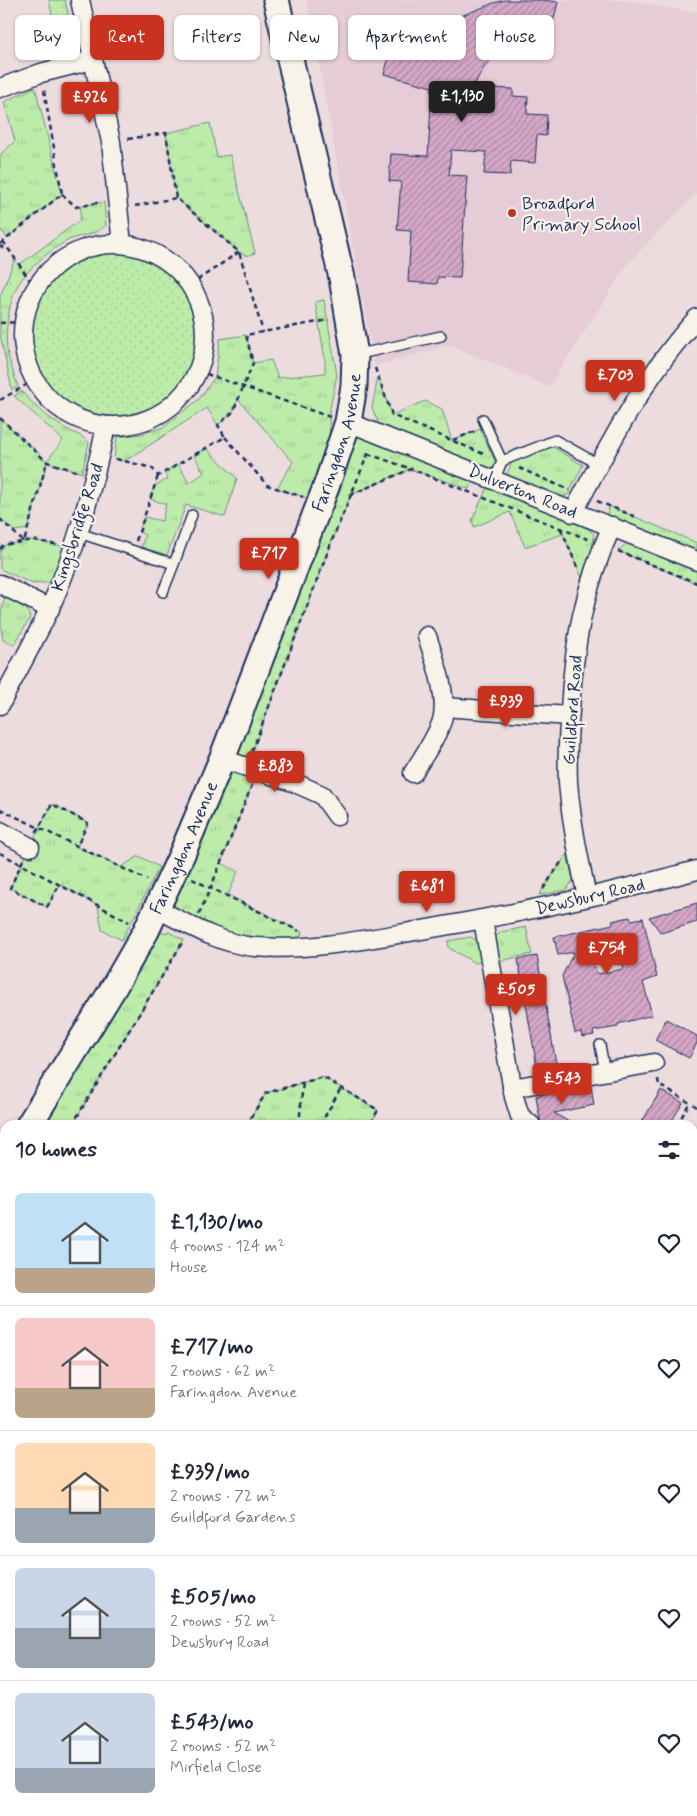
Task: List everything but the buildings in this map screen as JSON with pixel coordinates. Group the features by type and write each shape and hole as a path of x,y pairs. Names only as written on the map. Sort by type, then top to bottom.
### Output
{"street":[{"path":"80,0 90,50"},
{"name":"Faringdon Avenue","path":"32,1120 111,992 146,931 166,889 222,759 320,503 348,422 354,386 365,361 349,317 342,278 276,0"},
{"path":"0,88 17,80 92,60 111,142 122,244"},
{"path":"122,244 150,251 174,266 190,285 203,314 205,343 198,371 183,396 160,415 133,425 106,426 76,419 52,404 33,381 24,355 23,322 29,299 35,288 45,275 67,256 93,246 122,244"},
{"path":"574,513 598,464 636,398 682,334 697,318"},
{"name":"Dulverton Road","path":"348,422 697,561"},
{"name":"Kingsbridge Road","path":"0,705 50,609 76,541 100,455 106,426"},
{"name":"Guildford Road","path":"587,898 576,841 568,781 569,716 575,651 587,592 612,526"},
{"path":"0,584 50,609"},
{"path":"413,773 441,725 444,707 438,671 427,636"},
{"path":"444,707 569,716"},
{"path":"222,759 322,795 337,816"},
{"path":"0,831 30,847"},
{"name":"Dewsbury Road","path":"166,889 192,927 210,936 253,947 304,948 365,940 483,920 587,898 697,870"},
{"path":"483,920 512,1088 520,1116 525,1120"},
{"path":"512,1088 654,1063"}],"lane":[{"path":"365,361 441,336"},
{"path":"484,423 502,461 495,479"},
{"path":"502,461 555,440 598,464"},
{"path":"163,592 192,515"},
{"path":"76,541 174,564"},
{"path":"600,1045 606,1072"}],"path":[{"path":"41,73 62,194 76,207 176,198"},
{"path":"111,142 166,133 176,198 239,252 263,332"},
{"path":"1,244 62,194"},
{"path":"1,244 9,250 35,288"},
{"path":"1,244 9,250"},
{"path":"190,285 239,252"},
{"path":"320,503 267,484 225,437 218,424 233,412 253,363 246,335 349,317"},
{"path":"0,322 23,322"},
{"path":"365,361 392,415 582,496"},
{"path":"198,371 343,422 348,422"},
{"path":"0,400 33,381"},
{"path":"0,418 47,462 94,477"},
{"path":"452,441 484,423"},
{"path":"75,1120 192,927 211,887 350,495 377,433"},
{"path":"135,543 158,476 225,437"},
{"path":"368,454 410,468 697,584"},
{"path":"100,455 152,468 158,476"},
{"path":"24,542 47,462"},
{"path":"350,495 410,468"},
{"path":"0,519 24,542"},
{"path":"561,529 587,592"},
{"path":"0,549 3,546 33,540 76,541"},
{"path":"39,828 52,804 88,823 77,846"},
{"path":"0,809 166,889 211,887 302,932"},
{"path":"529,910 576,841"},
{"path":"0,853 146,931"},
{"path":"21,864 10,888 46,907 60,884"},
{"path":"654,1063 659,1085 697,1107"},
{"path":"249,1120 266,1093 323,1077 378,1110 373,1120"},
{"path":"299,1120 302,1082"},
{"path":"323,1120 341,1088"},
{"path":"679,1120 690,1102"}],"shaded area":[{"name":"Broadford Primary School","path":"307,0 627,0 691,12 697,11 697,193 629,262 549,387 450,345 375,366 318,60 338,60 338,15 310,15"}],"green space":[{"path":"49,0 65,0 68,15 52,15"},
{"path":"35,87 62,194 7,238 2,231 0,232 0,155 15,141 4,102"},
{"path":"210,123 217,157 230,155 255,253 247,256 239,252 176,198 166,133"},
{"path":"104,202 106,225 102,229 92,234 70,239 58,246 35,264 17,286 10,306 6,343 18,386 12,390 0,334 0,296 15,259 19,265 80,220 81,206"},
{"path":"105,253 121,253 145,259 172,277 190,304 196,336 190,368 172,395 145,413 121,419 105,419 81,413 60,400 49,389 36,368 30,344 30,328 36,304 49,283 60,272 81,259"},
{"path":"324,300 337,375 329,413 330,444 310,499 277,488 293,462 238,399 233,412 218,425 207,408 125,461 114,459 117,437 141,434 164,427 199,399 215,377 220,339 246,335 253,363 271,360 278,378 325,373 325,359 315,302"},
{"path":"378,377 392,415 425,401 442,409 452,441 480,429 496,463 492,473 379,425 372,408"},
{"path":"21,391 52,419 89,443 82,473 47,462 28,529 14,531 0,519 0,418 47,461 63,440 14,396"},
{"path":"361,433 473,478 469,489 410,469 351,495 249,760 235,755 353,440"},
{"path":"549,445 583,465 568,495 553,499 505,479 513,459"},
{"path":"206,448 237,478 225,517 186,505 167,555 141,547 145,535 139,532 144,517 162,521 166,504 150,499 154,486 168,479 164,472 178,464 189,483 204,473 194,455"},
{"path":"489,484 545,511 589,529 594,535 593,548 582,578 563,534 525,547 510,512 474,527 472,520"},
{"path":"609,506 697,543 697,555 607,517"},
{"path":"631,539 697,568 697,584 618,551"},
{"path":"33,540 66,547 53,582 33,584 0,569 0,551 5,545"},
{"path":"5,597 27,609 30,618 14,645 3,640 1,618"},
{"path":"232,772 254,780 221,863 238,871 228,895 302,932 299,941 268,942 244,938 232,935 176,911 173,901"},
{"path":"53,804 88,823 77,847 121,867 139,856 159,867 122,940 102,930 98,906 60,884 47,907 10,888 39,828"},
{"path":"567,854 573,880 566,890 539,895"},
{"path":"526,927 532,954 500,961 495,937 501,932"},
{"path":"169,932 184,940 75,1120 45,1120 155,933"},
{"path":"471,937 477,941 481,962 475,963 449,948 448,941"},
{"path":"323,1077 378,1110 373,1120 249,1120 266,1093"}],"place":[{"name":"Broadford Primary School","path":"512,213"}]}
